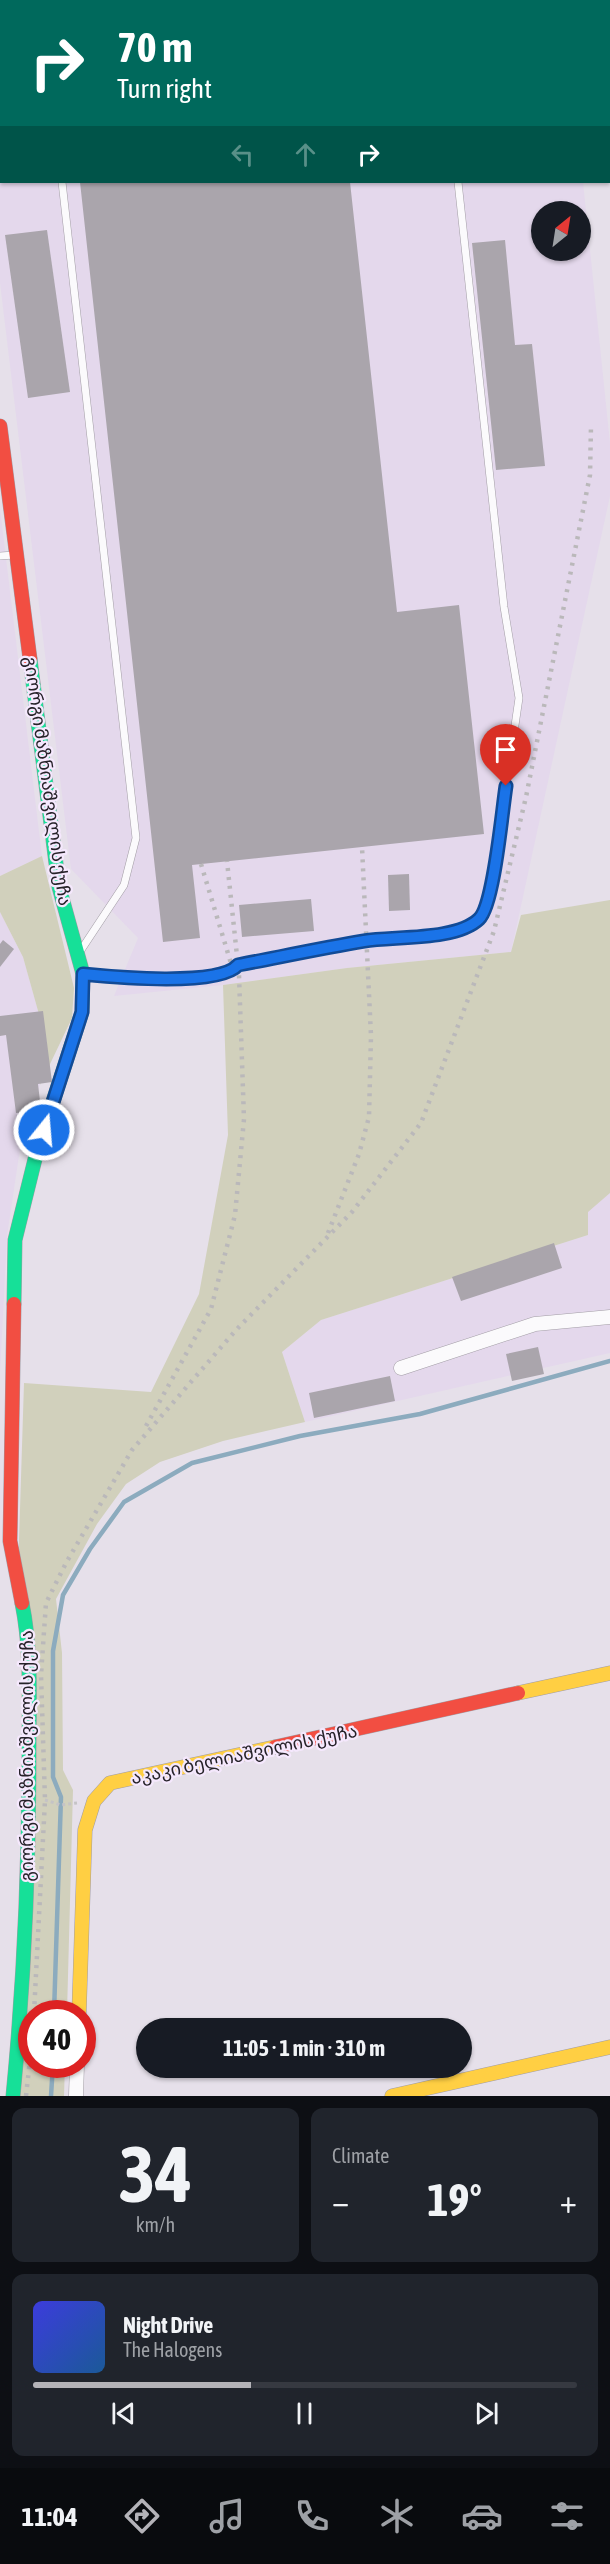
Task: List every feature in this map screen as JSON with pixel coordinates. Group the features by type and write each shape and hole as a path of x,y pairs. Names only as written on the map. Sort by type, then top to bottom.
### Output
{"street":[{"name":"გიორგი მაზნიაშვილის ქუჩა","path":"0,426 59,887 83,974 82,1012 11,1240 10,1541 29,1635 29,1796 18,2044 13,2096"},
{"path":"401,1368 535,1324 610,1317"},
{"name":"აკაკი ბელიაშვილის ქუჩა","path":"94,1801 110,1783 610,1673"},
{"path":"79,2000 85,1830 94,1801"},
{"path":"392,2096 610,2047"},
{"path":"76,2096 77,2078"}],"lane":[{"path":"62,183 136,838 124,885 78,955"},
{"path":"83,974 153,980 213,975 233,971 238,965 366,941 443,934 480,919 490,896 519,698 504,607 458,183"},
{"path":"0,556 16,555"}],"path":[{"path":"29,1796 61,1805 94,1801"}],"shaded area":[{"path":"0,183 583,183 585,201 531,201 531,261 591,259 610,443 610,496 511,952 347,968 223,985 114,996 138,938 71,869 0,283"},
{"path":"0,508 42,856 0,876"},
{"path":"0,912 23,957 47,1043 40,1085 20,1149 7,1236 0,1374"},
{"path":"610,1193 610,1353 305,1422 282,1352 321,1320 588,1235 587,1212"}],"green space":[{"path":"42,856 74,988 72,1018 40,1085 47,1043 23,957 0,912 0,876"},
{"path":"610,900 610,1193 588,1212 588,1235 321,1320 282,1352 305,1422 223,1441 160,1462 126,1484 97,1524 56,1599 62,1653 63,1770 73,1790 67,2000 26,2000 19,1541 24,1383 151,1392 199,1294 228,1135 223,985 347,968 511,952 521,915"},
{"path":"21,2078 65,2078 64,2096 20,2096"}],"building":[{"path":"80,183 350,183 397,612 459,605 484,834 192,865 200,938 163,942"},
{"path":"47,230 70,392 28,398 5,235"},
{"path":"505,240 515,345 532,344 545,466 496,470 472,243"},
{"path":"409,874 410,910 389,911 388,875"},
{"path":"311,899 314,931 242,937 239,905"},
{"path":"3,940 14,949 0,967 0,944"},
{"path":"43,1011 52,1082 38,1084 41,1110 16,1113 6,1035 0,1036 0,1016"},
{"path":"554,1243 562,1268 461,1301 452,1277"},
{"path":"538,1347 544,1374 512,1381 506,1354"},
{"path":"390,1376 395,1401 314,1418 309,1393"}],"waterway":[{"path":"54,2000 61,1797 53,1777 53,1651 63,1595 90,1549 124,1502 192,1463 300,1436 420,1414 610,1361"},
{"path":"51,2096 52,2078"}],"railway":[{"path":"35,2000 45,1800 41,1675 46,1603 66,1563 132,1450 236,1330 352,1212 421,1123 494,931 526,797 590,475 591,426"},
{"path":"328,1233 359,1154 369,1117 371,1036 362,847"},
{"path":"146,1426 211,1309 235,1215 244,1119 239,975 227,861"},
{"path":"201,864 233,970"},
{"path":"26,2096 28,2078"}],"traffic: fast":[{"path":"14,1304 15,1240 37,1151 82,1012 83,974 59,887 30,659"},
{"path":"13,2096 23,1968 28,1839 29,1678 22,1603"}],"traffic: slow":[{"path":"518,1693 610,1673"},
{"path":"79,2000 85,1830 94,1801 110,1783 275,1747"},
{"path":"392,2096 610,2047"}],"traffic: jam":[{"path":"0,426 30,659"},
{"path":"14,1304 10,1541 22,1603"},
{"path":"275,1747 518,1693"}],"route":[{"path":"44,1130 82,1012 83,974 153,980 213,975 233,971 238,965 366,941 443,934 460,929 480,919 490,896 506,786"}]}
